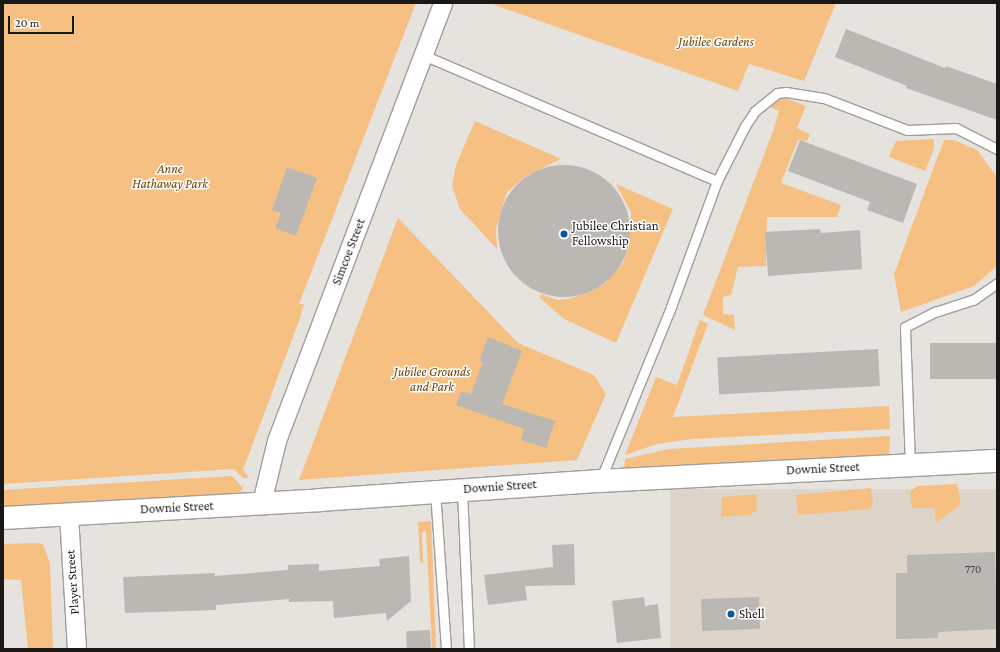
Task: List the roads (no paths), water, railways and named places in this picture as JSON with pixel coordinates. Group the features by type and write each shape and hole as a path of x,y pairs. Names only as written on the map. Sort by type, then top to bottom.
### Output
{"main road":[{"name":"Downie Street","path":"3,518 600,481 997,460"}],"street":[{"name":"Simcoe Street","path":"262,503 277,441 443,3"},
{"name":"Player Street","path":"69,515 77,649"}],"lane":[{"path":"423,56 717,181"},
{"path":"600,481 671,307 717,181 745,126 755,111 777,93 786,92 824,98 907,130 956,128 997,149"},
{"path":"910,465 905,327 934,312 973,300 997,282"},
{"path":"462,490 469,649"},
{"path":"435,491 446,649"}],"place":[{"name":"Jubilee Christian Fellowship","path":"564,234"},
{"name":"Shell","path":"731,614"}],"park label":[{"name":"Jubilee Gardens","path":"716,42"},
{"name":"Anne Hathaway Park","path":"170,178"},
{"name":"Jubilee Grounds and Park","path":"432,380"}]}
